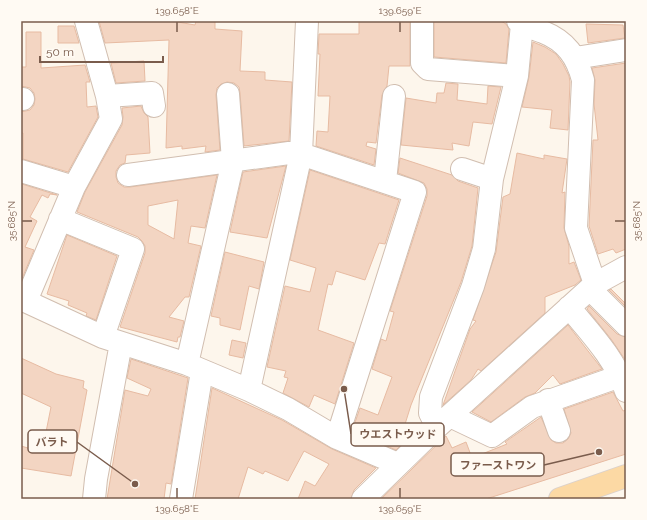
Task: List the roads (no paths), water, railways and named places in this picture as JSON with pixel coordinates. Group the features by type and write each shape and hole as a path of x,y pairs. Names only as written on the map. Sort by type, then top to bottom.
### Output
{"main road":[{"path":"560,499 626,476"}],"street":[{"path":"86,21 107,96 111,119 74,187 24,300 112,340 195,367 249,390 288,409 337,438 398,464"},
{"path":"249,390 301,154 307,21"},
{"path":"422,21 422,63 428,68 517,76"},
{"path":"569,307 601,343 624,380 548,400 532,407 492,436 444,422 430,413 432,397 473,286 484,249 492,179 517,76 520,22 559,39 575,58 583,80 576,228 592,286 626,325"},
{"path":"575,58 626,50"},
{"path":"107,96 152,93 154,106"},
{"path":"181,499 195,367 232,161 228,94"},
{"path":"385,181 394,96"},
{"path":"128,175 289,153 301,154 416,192 337,438"},
{"path":"462,168 492,179"},
{"path":"21,171 74,187"},
{"path":"60,219 133,249 112,340 94,499"},
{"path":"363,499 398,464 592,286 626,267"},
{"path":"548,400 559,431"}],"place":[{"name":"ウエストウッド","path":"344,389"},
{"name":"ファーストワン","path":"599,452"},
{"name":"バラト","path":"135,484"}]}
